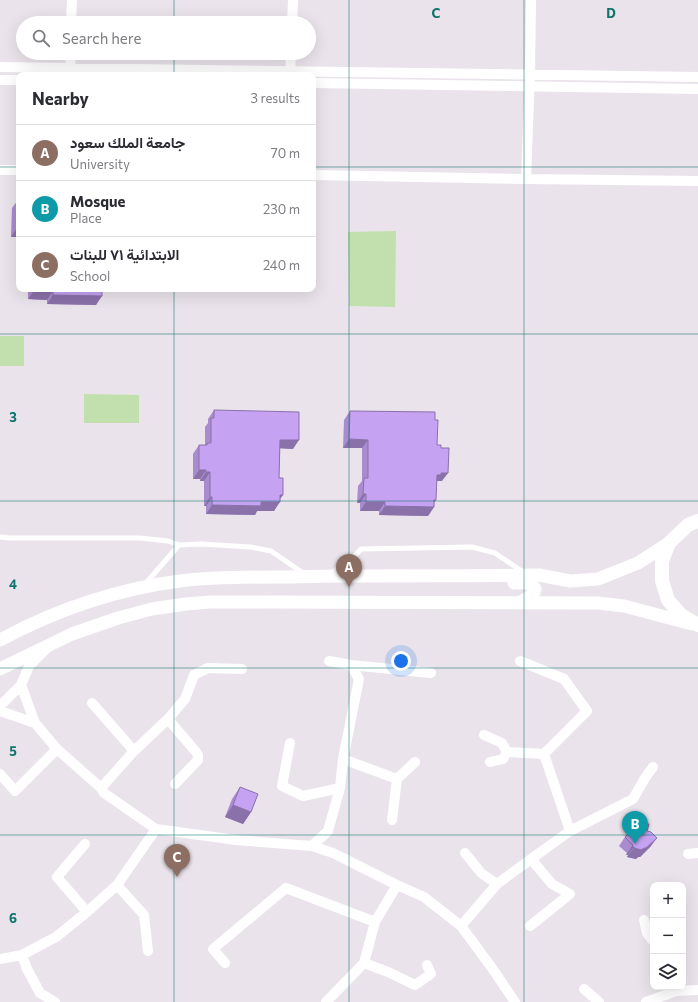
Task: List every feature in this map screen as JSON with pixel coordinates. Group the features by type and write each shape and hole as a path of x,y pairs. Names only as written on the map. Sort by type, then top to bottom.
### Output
{"main road":[{"path":"698,512 693,523 669,543 662,560 662,581 668,600 681,615 698,625"}],"street":[{"path":"71,16 72,0"},
{"path":"292,16 293,0"},
{"path":"526,179 530,87 531,0"},
{"path":"70,60 70,71"},
{"path":"290,72 291,60"},
{"path":"0,67 70,71 180,72"},
{"path":"316,73 530,74 698,77"},
{"path":"0,80 16,80"},
{"path":"316,83 698,88"},
{"path":"0,170 16,170"},
{"path":"316,175 698,181"},
{"path":"0,640 54,615 85,603 119,593 180,581 224,577 308,576 539,576 570,581 598,579 638,563 669,543"},
{"path":"493,576 510,583 528,583 534,586 536,589 533,595 520,603"},
{"path":"0,670 72,634 118,618 152,609 210,602 614,604 639,609 655,615 698,625"},
{"path":"0,706 21,685 30,666 51,644"},
{"path":"329,661 351,665 431,673"},
{"path":"507,752 544,754 588,711 564,680 520,661"},
{"path":"312,846 328,831 340,788 343,759 359,679 351,665"},
{"path":"101,788 134,751 168,720 185,699 194,675 208,668 242,669"},
{"path":"21,685 35,723 57,749 101,788 104,793 156,829 236,840 312,846 334,853 397,886 424,897 461,926 515,1002"},
{"path":"92,703 134,751"},
{"path":"0,711 35,723"},
{"path":"168,720 194,749 198,757 198,760 176,784"},
{"path":"484,735 502,743 507,752"},
{"path":"290,743 282,786 303,796 340,788"},
{"path":"0,774 15,791 57,749"},
{"path":"490,762 503,759 507,752"},
{"path":"544,754 570,831"},
{"path":"343,759 397,779"},
{"path":"392,820 397,779 414,762"},
{"path":"461,926 497,884 570,831 633,799 653,767"},
{"path":"0,959 22,955 56,937 87,912 117,885 156,829"},
{"path":"85,844 57,877 87,912"},
{"path":"465,853 482,872 497,884"},
{"path":"530,926 570,894 552,884 531,859"},
{"path":"117,885 144,915 148,951"},
{"path":"326,1002 364,963 375,922 397,886"},
{"path":"225,963 213,949 286,888 375,922"},
{"path":"644,920 647,933 650,937"},
{"path":"22,955 27,969 40,993 55,1002"},
{"path":"364,963 388,972 415,985 431,974 428,965"},
{"path":"584,989 599,1002"},
{"path":"686,989 698,990"},
{"path":"646,1002 674,990"}],"lane":[{"path":"0,537 140,538 168,541 179,545 202,544 243,546 271,551 308,576"},
{"path":"142,588 179,545"},
{"path":"327,576 352,559 361,549 472,547 495,553 529,576"}],"green space":[{"path":"396,231 395,307 349,306 348,232"},
{"path":"0,336 24,336 24,366 0,366"},
{"path":"84,394 139,395 139,423 84,423"}],"building":[{"path":"53,292 102,292 102,296 53,295"},
{"path":"214,410 299,412 299,440 280,440 279,478 283,478 283,495 280,495 280,502 261,502 261,506 212,505 212,497 210,497 210,472 206,472 206,470 199,470 199,445 207,445 207,443 211,443 211,418 214,418"},
{"path":"350,411 435,412 435,420 438,420 437,445 441,445 441,448 449,448 448,473 441,473 441,475 437,475 436,500 434,500 434,507 385,506 385,502 366,502 366,494 363,494 364,478 368,478 368,440 349,439"},
{"path":"240,787 258,794 251,812 233,805"},
{"path":"646,821 647,824 649,824 647,831 651,832 657,838 642,850 634,848 625,837 634,828 639,828 641,822"}],"place":[{"name":"جامعة الملك سعود","path":"349,587"},
{"name":"Mosque","path":"635,844"},
{"name":"الابتدائية ٧١ للبنات","path":"177,877"}]}
